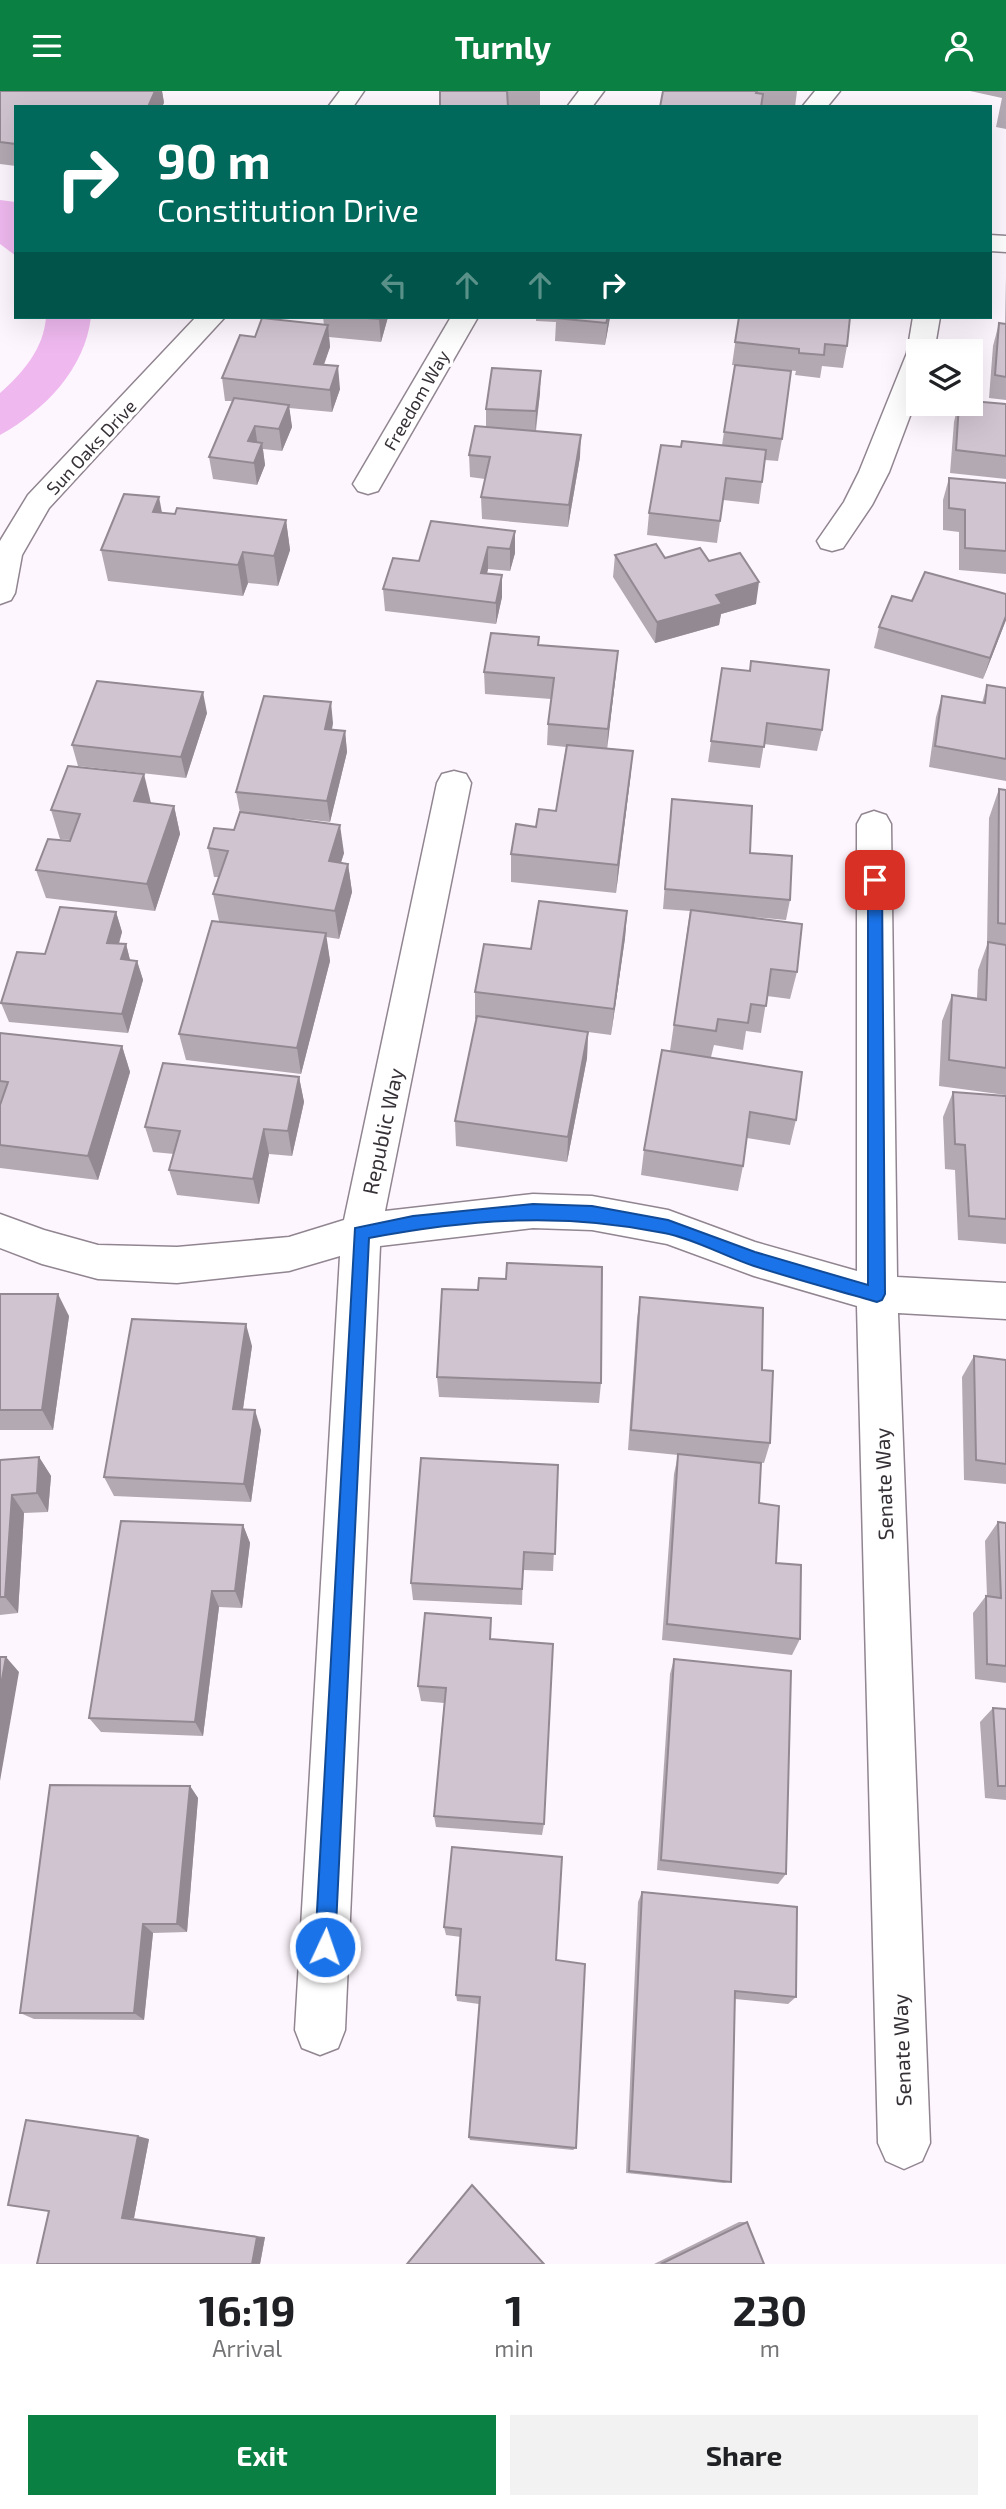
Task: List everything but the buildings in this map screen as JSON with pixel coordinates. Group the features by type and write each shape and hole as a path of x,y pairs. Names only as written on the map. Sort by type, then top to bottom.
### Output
{"street":[{"path":"581,105 592,91"},
{"path":"816,105 828,91"},
{"name":"Sun Oaks Drive","path":"0,593 7,555 38,502 209,319"},
{"name":"Freedom Way","path":"369,484 463,319"},
{"path":"922,339 926,319"},
{"path":"832,541 857,505 874,472 906,387"},
{"name":"Republic Way","path":"320,2030 361,1233 454,783"},
{"name":"Senate Way","path":"874,824 877,1294 904,2143"},
{"path":"0,1231 42,1247 98,1262 177,1265 289,1254 361,1233 413,1223 533,1211 592,1213 668,1227 754,1259 877,1294 1006,1301"}],"shaded area":[{"path":"0,200 14,202 14,254 0,244"},
{"path":"46,319 91,319 81,354 60,386 32,413 0,435 0,393 31,359"}],"route":[{"path":"325,1947 361,1233 413,1223 533,1211 592,1213 668,1227 754,1259 877,1294 875,880"}]}
